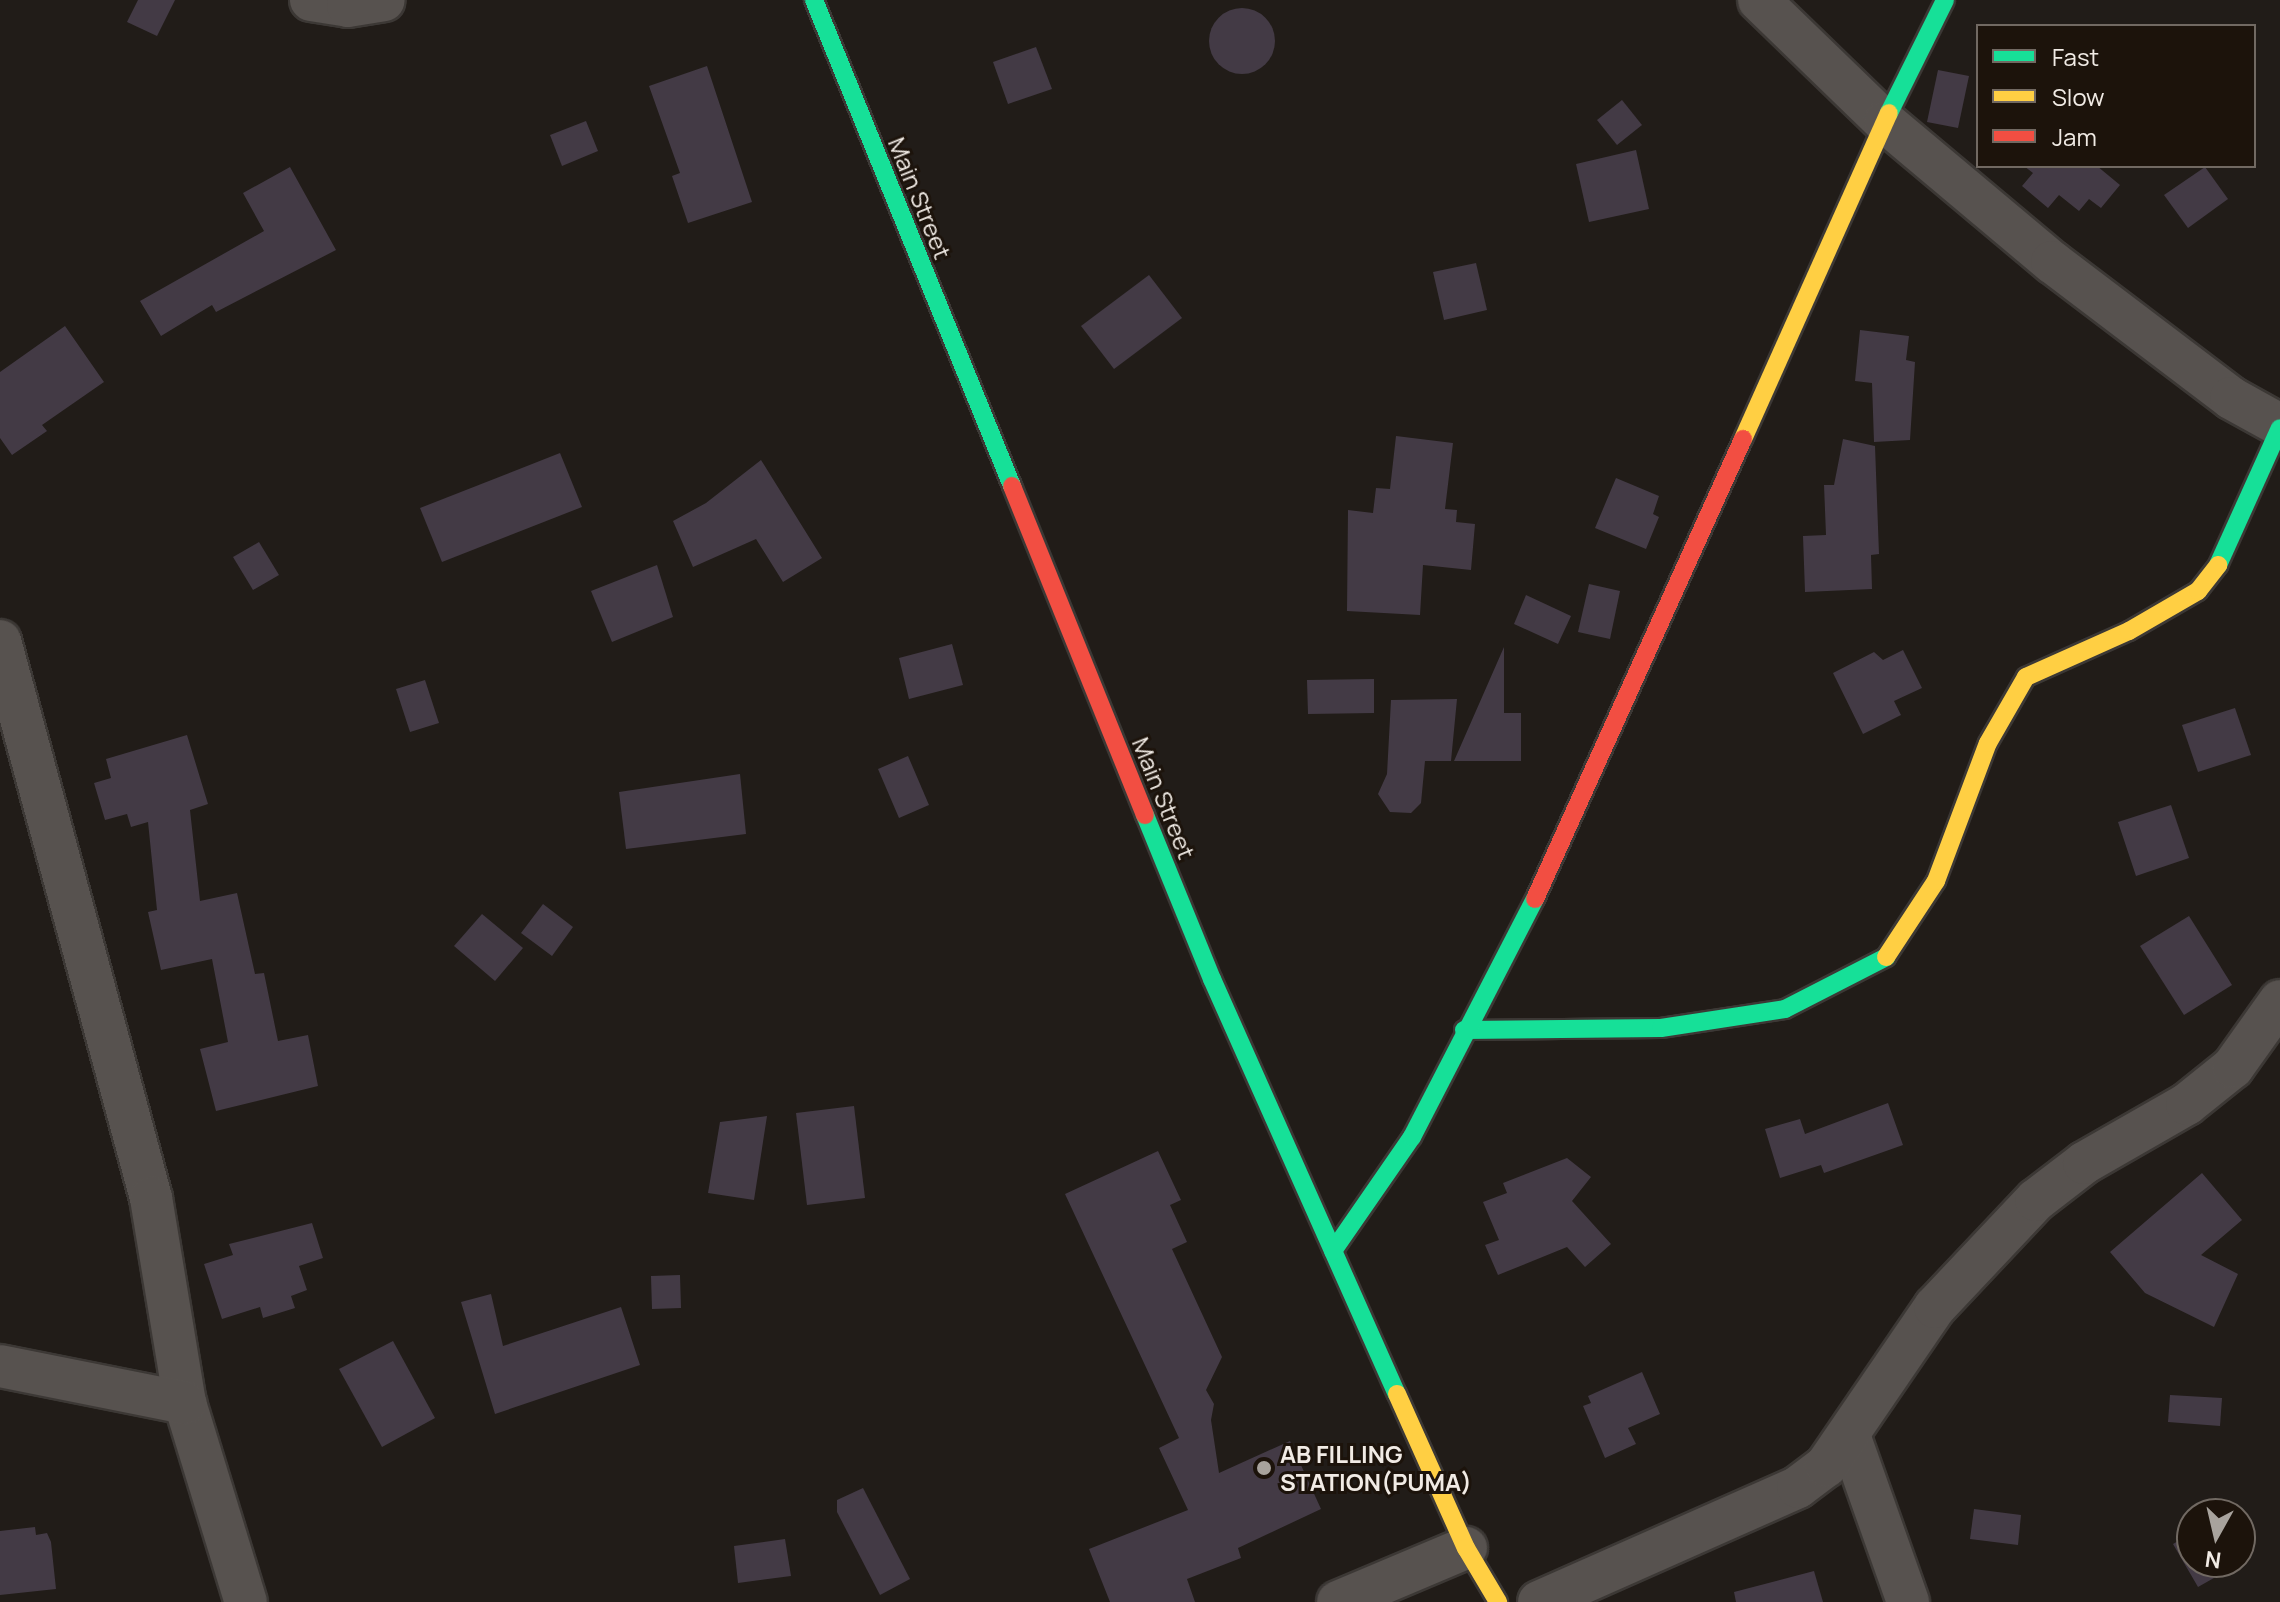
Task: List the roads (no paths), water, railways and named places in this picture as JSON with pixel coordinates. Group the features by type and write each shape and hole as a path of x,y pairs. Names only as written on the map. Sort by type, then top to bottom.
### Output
{"main road":[{"name":"Main Street","path":"814,0 1212,979 1466,1548 1498,1602"},
{"path":"1333,1251 1412,1137 1464,1030 1563,844 1885,122 1945,0"},
{"path":"1464,1030 1677,1026 1785,1009 1870,969 1895,951 1936,881 1988,743 2026,677 2129,631 2198,591 2225,556 2280,427"}],"street":[{"path":"311,0 348,6 384,0"},
{"path":"1759,0 1885,122 2052,262 2231,398 2280,427"},
{"path":"0,641 151,1198 185,1403 246,1602"},
{"path":"1539,1602 1798,1487 1826,1466 1850,1438 1935,1307 2036,1200 2084,1163 2187,1104 2233,1067 2280,1001"},
{"path":"0,1366 185,1403"},
{"path":"1850,1438 1908,1602"},
{"path":"1338,1602 1466,1548"}],"place":[{"name":"AB FILLING STATION(PUMA)","path":"1264,1468"}]}
